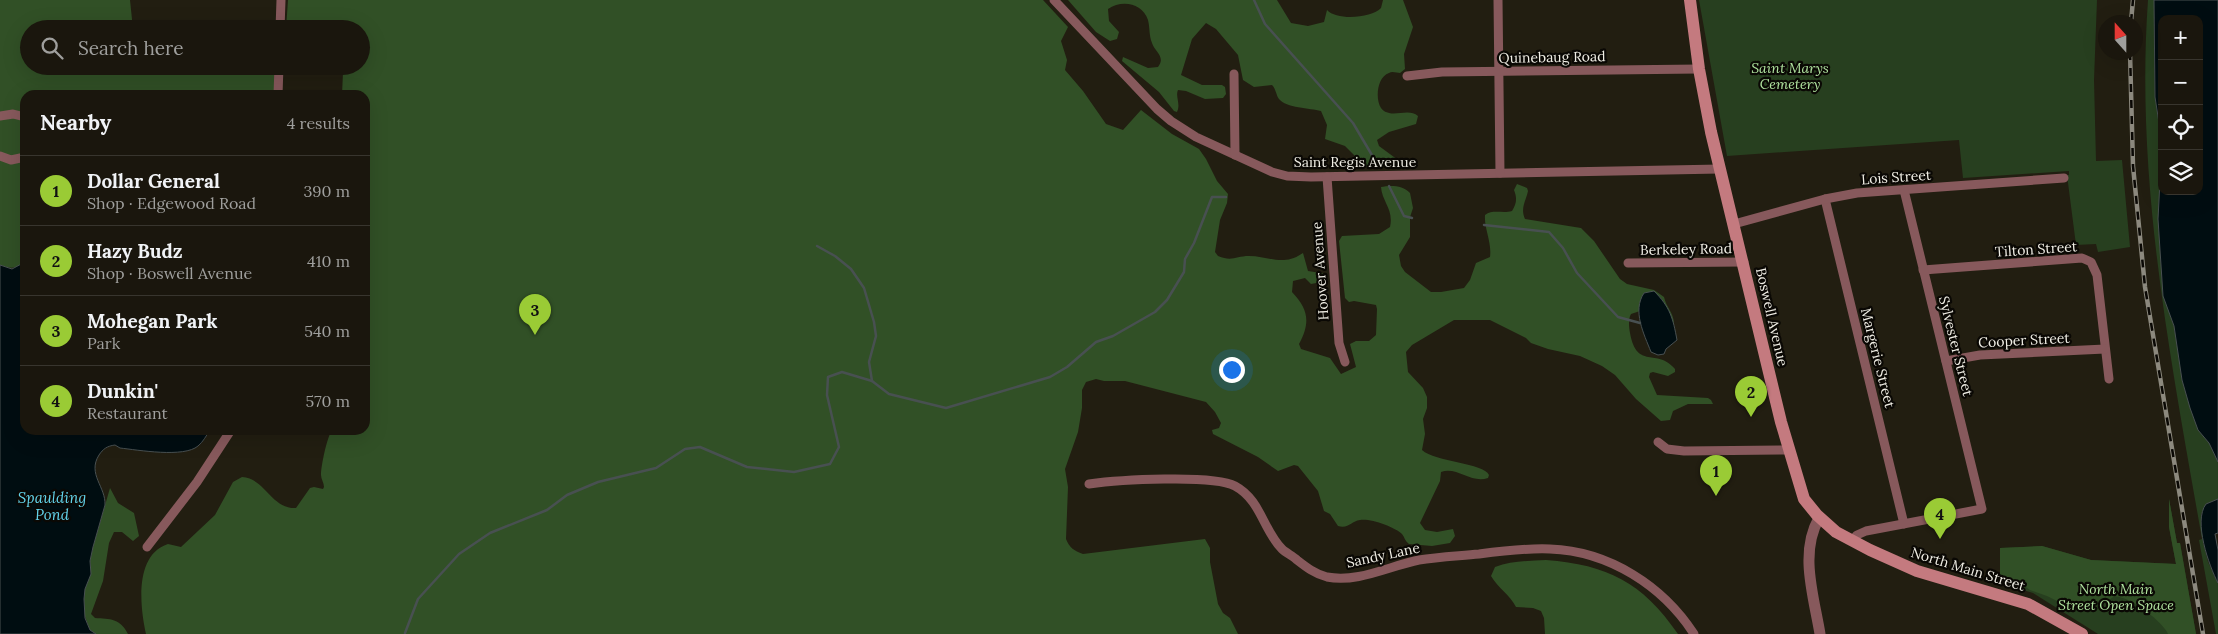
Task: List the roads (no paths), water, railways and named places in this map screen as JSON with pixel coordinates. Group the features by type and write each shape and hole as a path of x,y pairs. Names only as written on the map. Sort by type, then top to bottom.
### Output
{"main road":[{"name":"Boswell Avenue","path":"1690,0 1699,69 1720,169 1789,450 1802,496 1819,518"},
{"name":"North Main Street","path":"1819,518 1836,532 1918,571 2028,604 2082,634"}],"street":[{"path":"280,20 281,0"},
{"name":"Saint Regis Avenue","path":"1054,0 1171,121 1196,137 1279,174 1327,177 1720,169"},
{"path":"1498,0 1500,173"},
{"name":"Quinebaug Road","path":"1407,76 1442,72 1699,69"},
{"path":"1234,74 1235,155"},
{"path":"278,90 279,75"},
{"path":"0,116 20,115"},
{"path":"0,156 10,160 20,159"},
{"name":"Hoover Avenue","path":"1327,177 1340,343 1345,362"},
{"name":"Lois Street","path":"1734,224 1825,199 1858,193 2064,178"},
{"name":"Sylvester Street","path":"1904,190 1982,509 1904,524"},
{"name":"Margerie Street","path":"1825,199 1904,524"},
{"name":"Tilton Street","path":"1923,270 2082,258 2091,262 2097,275 2109,379"},
{"name":"Berkeley Road","path":"1628,263 1744,262"},
{"name":"Cooper Street","path":"1946,361 1980,355 2105,349"},
{"path":"147,547 198,482 228,435"},
{"path":"1658,442 1667,449 1684,451 1789,450"},
{"name":"Sandy Lane","path":"1089,484 1113,480 1210,479 1235,486 1256,504 1282,549 1308,569 1326,577 1347,578 1371,574 1419,560 1503,551 1552,549 1600,558 1648,584 1682,615 1694,634"},
{"path":"1819,518 1811,534 1809,561 1820,634"},
{"path":"1852,540 1856,535 1866,531 1904,524"}],"water":[{"path":"2154,0 2218,0 2218,462 2209,443 2198,430 2182,380 2174,326 2163,296 2158,219 2159,195 2203,195 2203,15 2158,15 2158,116 2155,97"},
{"name":"Spaulding Pond","path":"0,265 12,269 20,265 20,435 207,435 198,446 182,452 120,448 115,445 106,448 99,455 95,468 105,498 105,505 93,547 90,561 91,574 85,589 84,599 85,618 90,630 96,634 0,634"},
{"path":"1654,291 1664,302 1670,313 1677,340 1666,349 1664,354 1658,355 1651,352 1639,315 1639,307 1644,293"},
{"path":"2218,499 2218,533 2215,534 2218,550 2218,583 2207,555 2201,521 2202,512 2206,504"}],"waterway":[{"path":"1254,0 1265,24 1353,123 1379,167"},
{"path":"1389,186 1404,216 1412,218"},
{"path":"405,633 418,599 459,554 490,533 547,510 567,495 598,482 656,468 685,449 700,447 747,467 794,472 830,464 839,447 827,395 828,377 842,372 872,381 889,394 946,408 1050,377 1067,367 1096,342 1113,336 1155,312 1167,300 1184,272 1185,259 1194,243 1212,197 1226,197"},
{"path":"1484,225 1549,232 1563,248 1577,273 1618,317 1640,323"},
{"path":"817,246 835,256 851,269 864,288 876,336 869,362 872,381"}],"railway":[{"path":"2132,15 2133,0"},
{"path":"2130,60 2133,166 2145,287 2203,634"}],"place":[{"name":"Mohegan Park","path":"535,335"},
{"name":"Hazy Budz","path":"1751,417"},
{"name":"Dollar General","path":"1716,496"},
{"name":"Dunkin'","path":"1940,539"}],"park label":[{"name":"Saint Marys Cemetery","path":"1790,76"},
{"name":"North Main Street Open Space","path":"2116,598"}]}
